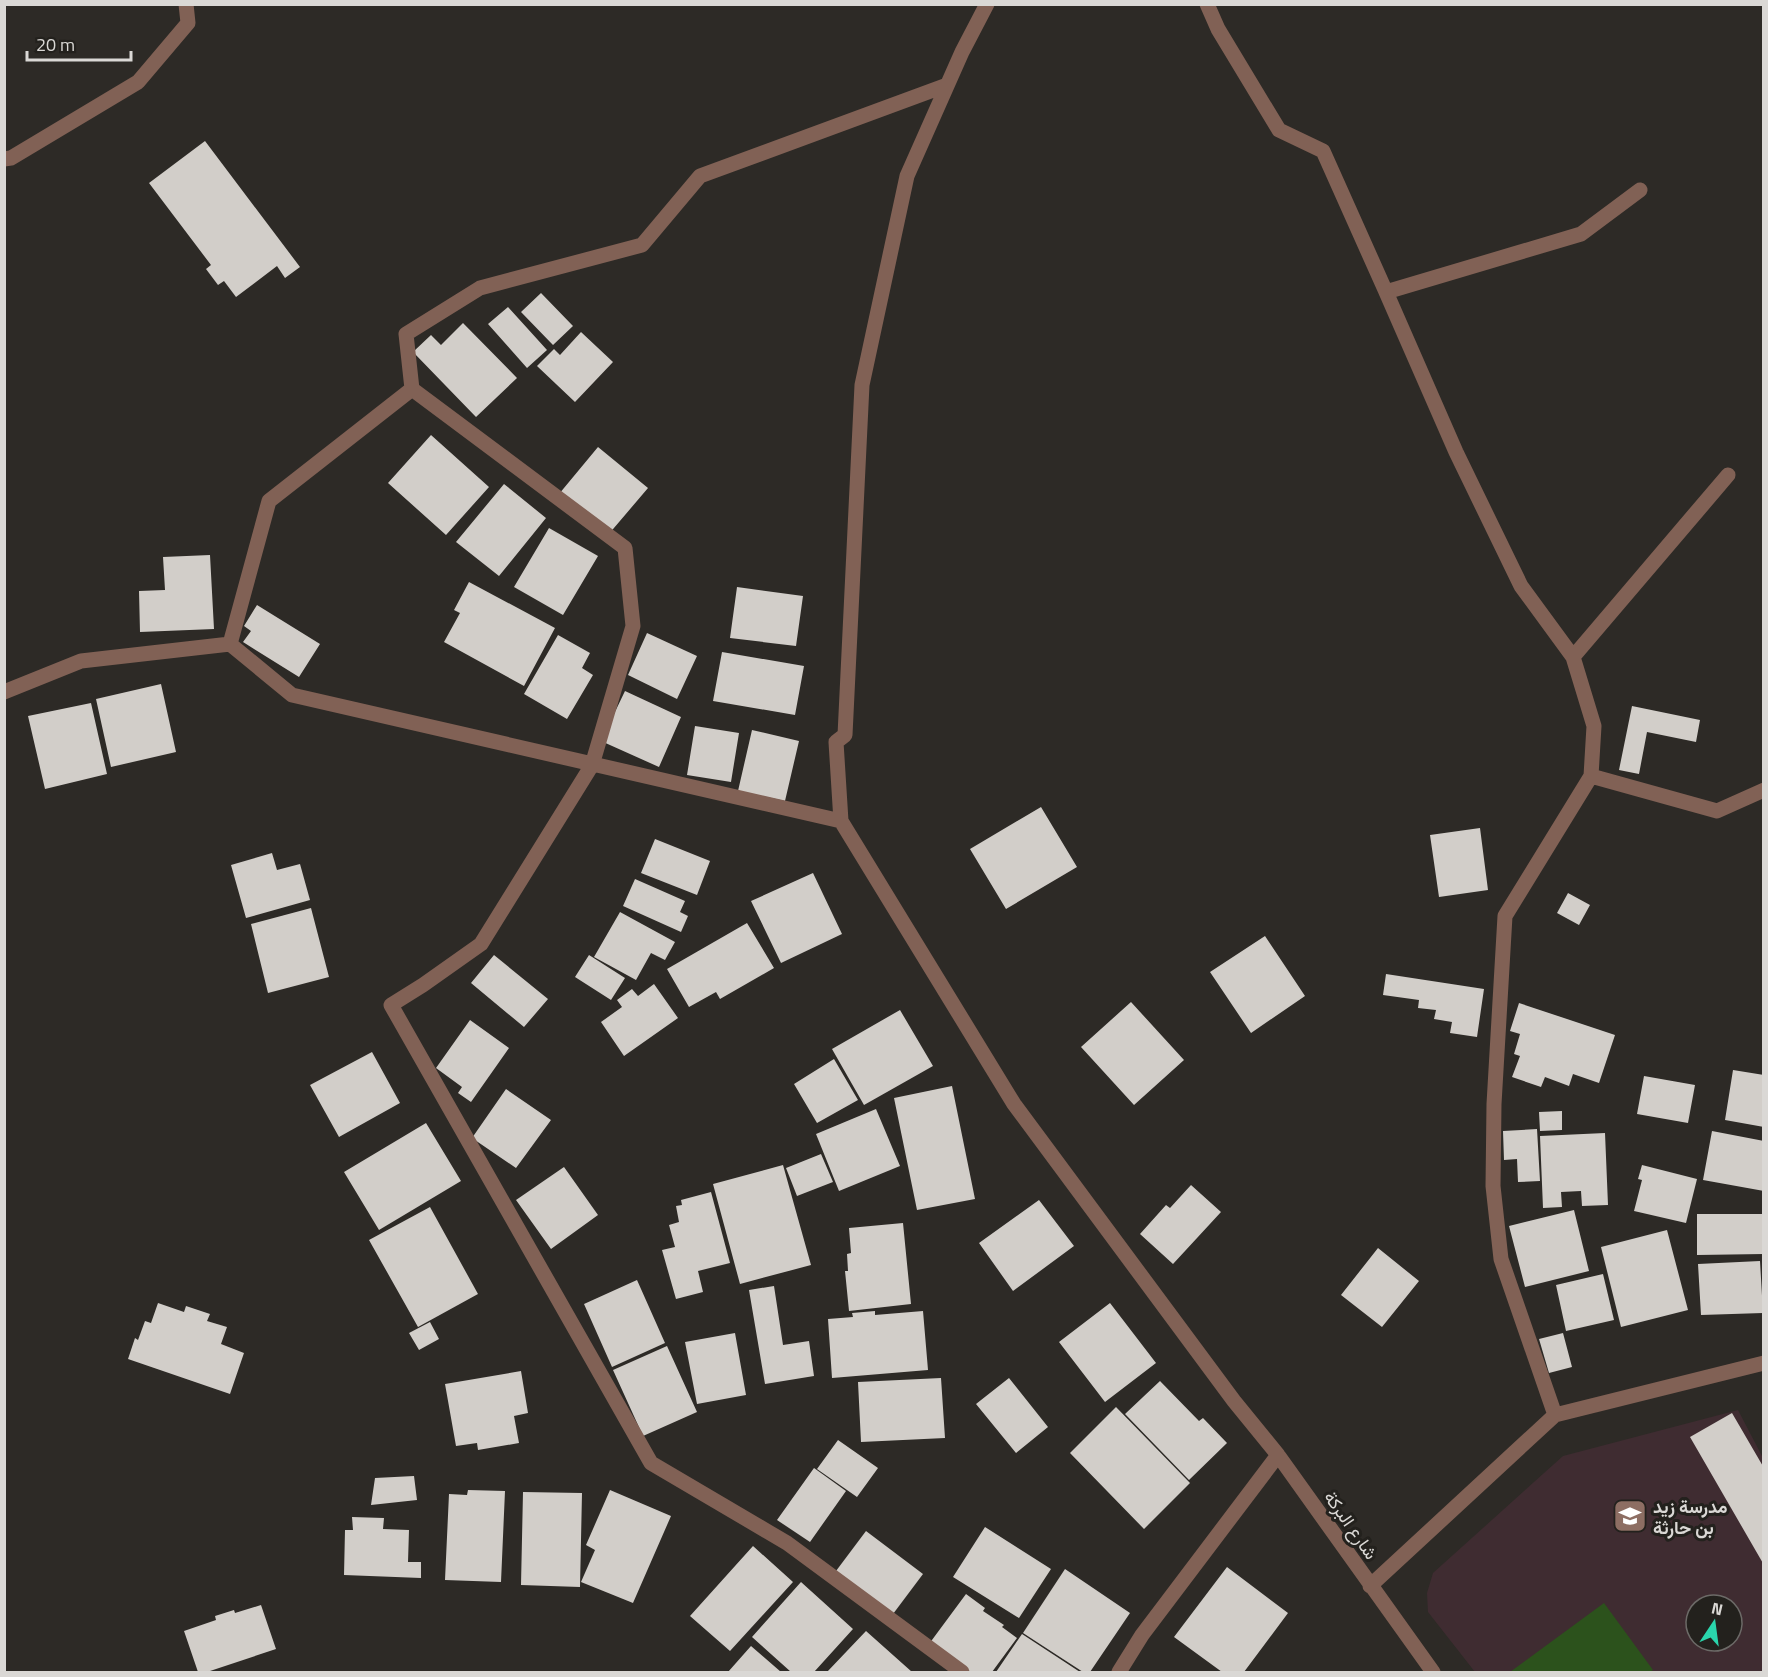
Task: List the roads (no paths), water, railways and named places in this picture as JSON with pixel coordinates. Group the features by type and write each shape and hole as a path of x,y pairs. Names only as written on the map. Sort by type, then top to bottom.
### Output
{"street":[{"path":"4,159 11,158 138,81 188,23 186,4"},
{"path":"4,692 81,661 230,644 292,695 841,821 836,742 845,735 862,385 907,176 962,52 987,4"},
{"path":"1207,4 1218,29 1279,130 1323,151 1456,452 1521,586 1573,657 1593,726 1591,776 1505,916 1494,1104 1493,1186 1501,1259 1555,1415"},
{"path":"947,85 700,176 642,245 480,288 406,334 412,389 625,548 633,626 592,765 481,944 423,986 391,1005 651,1463 787,1544 962,1672"},
{"path":"1386,292 1581,234 1640,190"},
{"path":"230,644 269,501 412,389"},
{"path":"1573,657 1728,476"},
{"path":"1591,776 1717,811 1764,790"},
{"name":"شارع البركة","path":"841,821 1014,1104 1234,1401 1278,1455 1433,1672"},
{"path":"1370,1586 1555,1415 1764,1362"},
{"path":"1119,1672 1142,1635 1278,1455"}],"place":[{"name":"مدرسة زيد بن حارثة","path":"1630,1516"}]}
